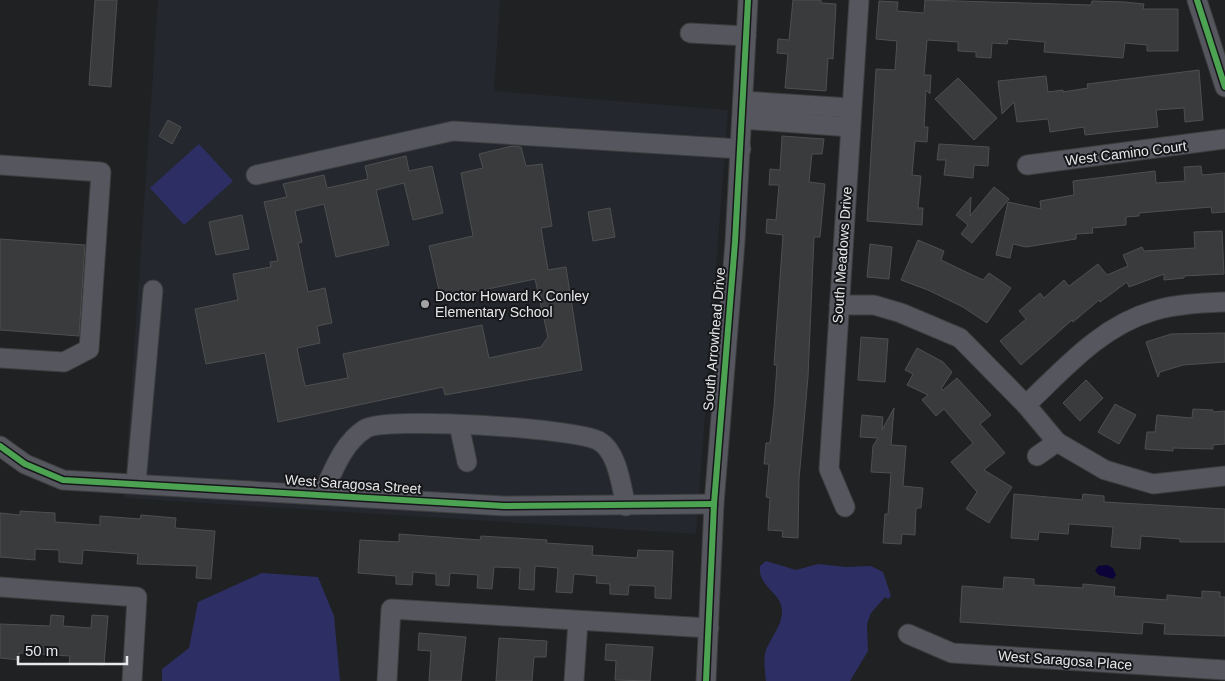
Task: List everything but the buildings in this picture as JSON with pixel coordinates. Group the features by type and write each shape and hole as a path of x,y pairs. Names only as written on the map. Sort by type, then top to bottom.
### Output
{"street":[{"name":"South Arrowhead Drive","path":"706,681 714,504 741,149 748,0"},
{"name":"South Meadows Drive","path":"845,507 830,469 859,0"},
{"path":"1197,0 1225,87"},
{"path":"690,33 746,36"},
{"path":"743,101 851,117"},
{"path":"742,120 851,117"},
{"path":"256,175 453,131 741,149"},
{"name":"West Camino Court","path":"1027,165 1225,140"},
{"path":"0,165 101,172 89,349 64,362 0,358"},
{"path":"136,483 153,290"},
{"path":"1026,405 1097,339 1128,320 1154,310 1225,302"},
{"path":"839,305 874,305 901,312 960,338 1026,405 1056,442 1105,470 1153,484 1225,476"},
{"path":"322,495 342,454 366,428 396,422 539,429 587,436 600,441 610,453 626,506"},
{"path":"459,425 467,462"},
{"path":"1038,456 1056,442"},
{"name":"West Saragosa Street","path":"0,446 25,464 63,480 504,506 714,504"},
{"path":"0,587 137,597 132,681"},
{"path":"387,681 391,609 709,628"},
{"path":"574,681 578,620"},
{"name":"West Saragosa Place","path":"908,634 952,653 1192,674 1225,670"}],"shaded area":[{"name":"Doctor Howard K Conley Elementary School","path":"158,0 500,0 494,91 728,110 696,534 124,498"},
{"path":"199,144 233,181 184,225 150,188"},
{"path":"766,561 796,570 818,564 846,567 871,566 883,572 891,596 888,599 885,597 871,613 867,624 868,651 850,681 766,681 765,654 779,625 782,610 778,598 765,584 760,573 760,566"},
{"path":"1107,565 1113,568 1116,575 1113,579 1099,575 1095,571 1098,566"},
{"path":"262,573 318,577 334,616 340,681 162,681 162,669 189,648 198,602"}],"cycle path":[{"path":"706,681 714,504 735,242 748,0"},
{"path":"1197,0 1225,87"},
{"path":"0,446 25,464 63,480 504,506 714,504"}],"place":[{"name":"Doctor Howard K Conley Elementary School","path":"425,304"}]}
